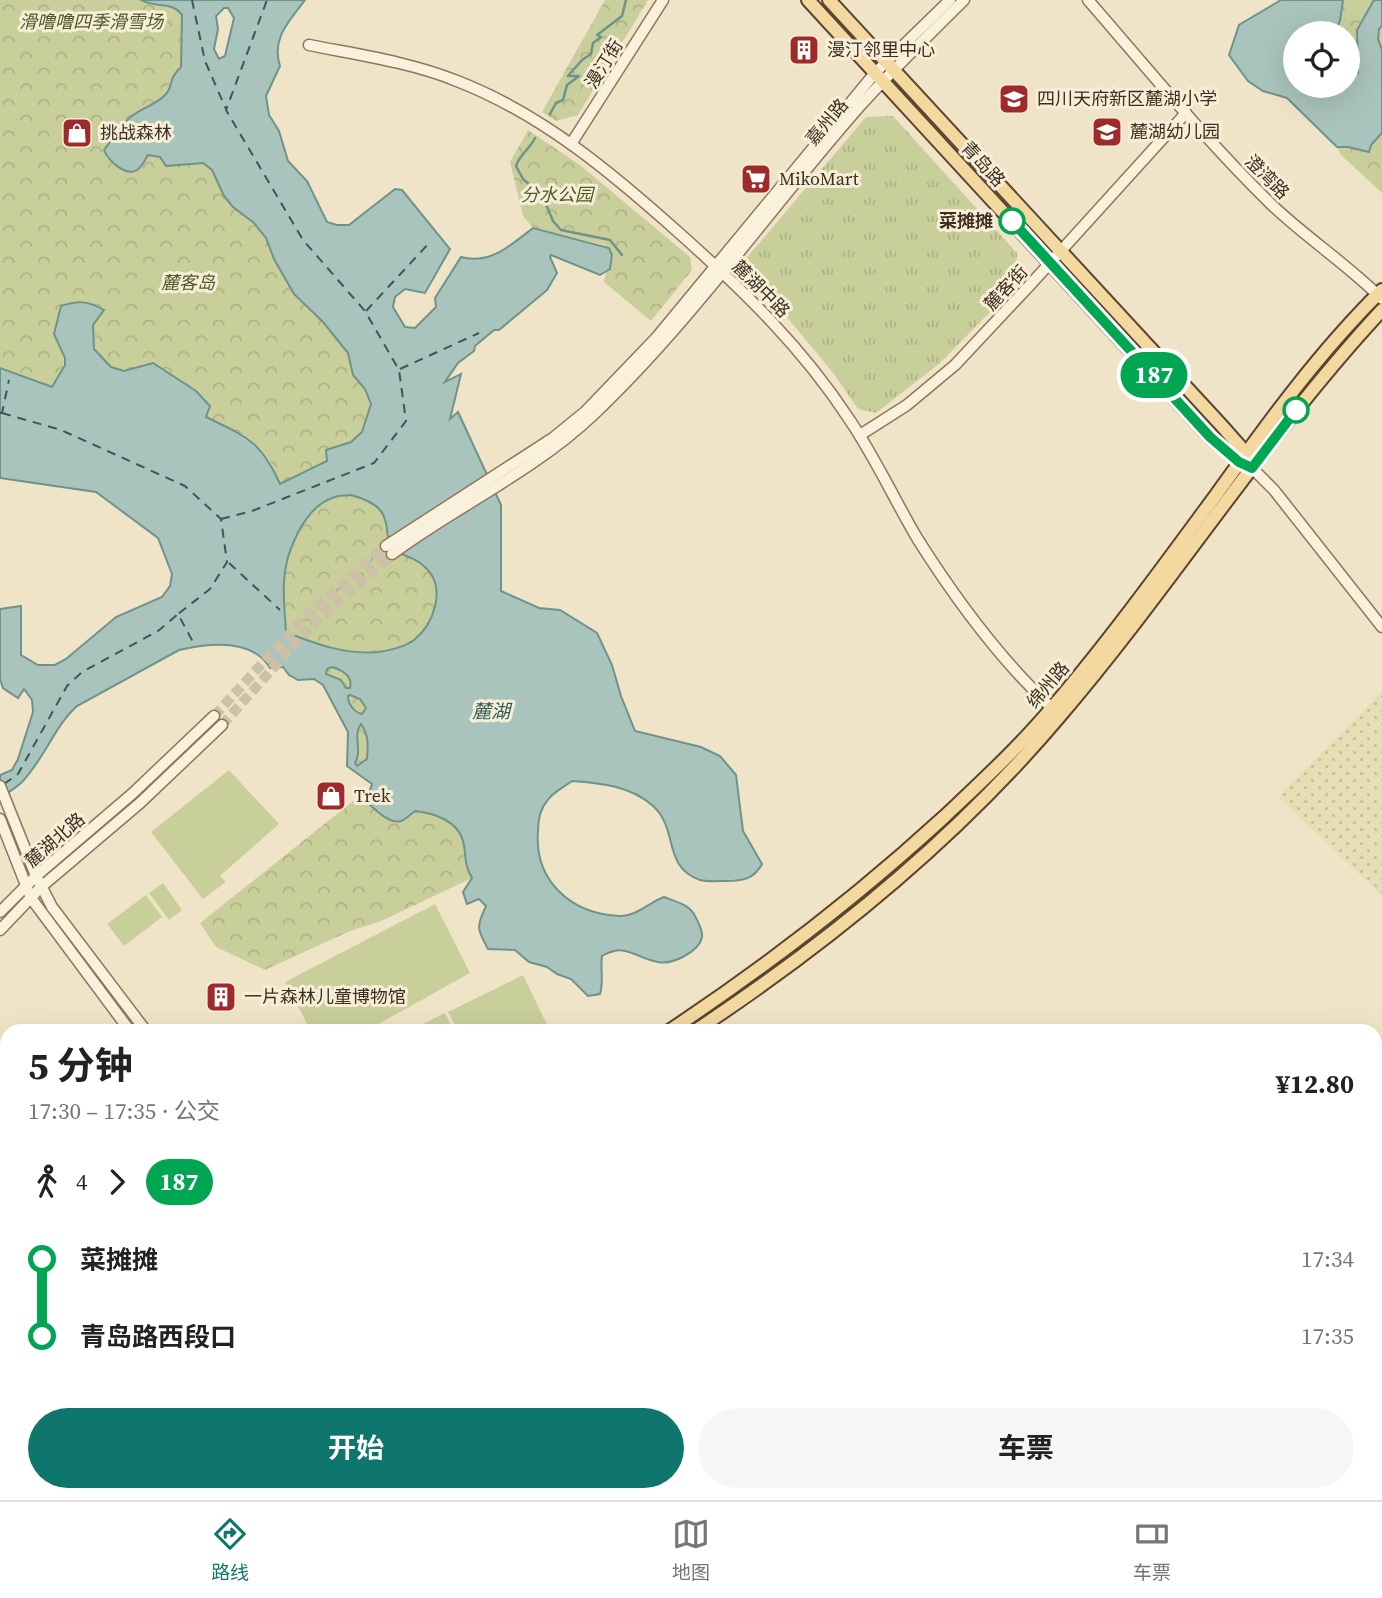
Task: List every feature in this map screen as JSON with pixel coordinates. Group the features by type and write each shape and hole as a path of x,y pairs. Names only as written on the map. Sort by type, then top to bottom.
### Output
{"main road":[{"name":"青岛路","path":"808,0 1210,437 1242,457"},
{"name":"青岛路","path":"829,0 1062,250 1252,468"},
{"name":"绵州路","path":"680,1024 814,929 892,865 1056,712 1242,457 1320,359 1381,295"},
{"name":"绵州路","path":"705,1024 812,947 902,874 986,795 1056,712 1321,379 1382,310"}],"street":[{"name":"漫汀街","path":"572,144 663,0"},
{"name":"嘉州路","path":"389,550 517,466 585,412 720,269 879,78 950,0"},
{"name":"嘉州路","path":"889,67 964,0"},
{"name":"澄湾路","path":"1088,0 1186,113 1274,207 1381,295"},
{"name":"麓湖中路","path":"309,45 387,60 456,81 525,114 572,144 628,188 720,269 798,350 860,435 917,537 951,589 991,642 1056,712"},
{"name":"麓客街","path":"860,435 933,385 975,344 1186,113"},
{"name":"青岛路","path":"1252,468 1274,490 1382,627"},
{"name":"麓湖北路","path":"0,912 36,876 218,720 140,803 41,887"},
{"path":"0,786 36,876 52,907 141,1024"},
{"path":"0,820 31,898 125,1024"},
{"path":"0,930 41,887"}],"shaded area":[{"path":"1382,691 1382,896 1278,797"}],"green space":[{"name":"麓客岛","path":"0,0 141,0 168,6 182,15 181,68 174,76 168,92 128,120 104,150 107,158 139,169 148,155 160,157 166,166 203,163 212,170 224,196 233,207 254,223 266,238 274,259 306,306 348,353 353,375 365,389 371,404 362,433 351,442 326,450 327,461 280,484 270,461 260,449 246,436 206,417 153,363 124,371 111,368 94,349 93,325 54,334 64,361 52,388 0,368"},
{"path":"605,0 648,0 578,115 556,121 542,112"},
{"path":"1281,0 1382,0 1382,193 1341,155 1337,147 1287,98 1360,98 1360,21 1283,21 1283,97 1263,91 1248,81 1229,55 1239,25"},
{"path":"893,116 1017,253 1016,282 940,363 876,413 858,409 834,374 786,316 748,278 744,261 866,117"},
{"name":"分水公园","path":"528,130 580,165 690,257 692,270 651,321 604,282 609,258 605,245 533,228 523,216 510,162"},
{"path":"351,495 368,501 383,512 393,546 425,568 434,582 436,592 436,603 429,623 416,638 400,647 382,652 341,649 286,632 285,570 298,532 314,510 324,502 337,496"},
{"path":"332,667 348,677 350,688 326,674 326,669"},
{"path":"347,696 360,699 366,708 362,714 350,705"},
{"path":"361,724 368,745 367,759 358,767 355,763 358,753 358,726"},
{"path":"229,770 279,824 220,876 226,882 203,899 151,832"},
{"path":"357,798 366,801 382,815 401,821 415,811 437,816 451,823 463,841 466,864 472,878 379,922 350,931 265,970 216,947 200,923"},
{"path":"163,883 182,910 169,920 149,893"},
{"path":"146,895 162,917 124,946 107,924"},
{"path":"435,904 470,973 379,1024 307,1024 285,982"},
{"path":"523,975 547,1024 454,1024 448,1012"},
{"path":"445,1013 450,1024 423,1024"}],"water":[{"name":"麓湖","path":"141,0 305,0 288,22 280,38 280,66 266,96 269,115 279,131 288,161 307,181 327,222 349,225 395,189 402,190 450,249 425,293 405,289 395,297 393,307 405,327 415,328 436,307 435,298 461,257 472,259 491,256 533,228 609,248 612,255 610,269 600,275 551,255 557,273 547,290 499,330 494,330 475,346 474,351 458,363 445,382 461,374 450,419 458,412 501,505 501,591 539,608 560,610 597,633 612,665 635,731 701,747 720,756 736,775 743,831 762,864 752,876 743,880 706,881 688,874 675,857 661,815 644,799 625,790 572,781 549,798 540,815 538,849 542,865 559,892 586,909 620,916 637,912 664,897 682,904 692,912 702,934 696,948 684,956 658,962 630,952 611,952 602,956 600,994 588,996 571,979 547,967 529,962 515,950 488,949 479,928 486,906 479,899 467,904 463,892 472,878 466,864 463,841 456,828 444,819 422,812 415,811 396,822 377,811 366,801 372,784 347,766 348,732 323,685 314,679 298,680 289,675 283,667 270,668 262,658 241,647 216,645 179,650 77,706 30,773 0,798 0,775 12,770 18,759 33,712 32,700 24,689 18,698 3,688 0,679 0,609 21,606 21,655 38,665 55,665 116,617 162,597 170,586 172,574 158,538 96,492 0,478 0,368 52,387 65,365 65,358 54,334 61,306 78,302 93,305 104,310 93,325 94,349 111,367 124,371 153,363 196,391 210,406 206,417 242,436 259,449 280,484 327,461 326,450 351,442 362,432 371,404 365,389 353,375 348,353 323,322 294,294 274,259 266,238 254,223 233,207 224,196 212,170 203,163 166,166 160,157 148,155 139,169 132,172 113,163 106,154 104,150 120,128 136,113 165,95 181,67 182,15 168,6","holes":["224,8 228,8 234,18 225,56 219,59 214,49 218,29 216,16","351,495 378,508 385,520 389,549 414,559 433,577 437,596 432,616 421,633 406,645 379,652 343,650 286,632 285,570 292,545 314,510 337,496","332,667 346,674 350,680 350,688 346,688 341,680 326,674 327,669","350,695 360,699 366,708 362,714 350,705","361,724 367,736 368,750 367,759 357,766 357,733"]},
{"path":"1281,0 1343,0 1340,21 1283,21 1283,97 1263,91 1248,81 1229,55 1239,25"},
{"path":"1374,0 1382,0 1382,26 1378,39 1382,50 1382,133 1371,145 1369,152 1337,147 1287,98 1360,98 1360,25"}],"waterway":[{"path":"550,114 556,103 563,100 567,85 579,76 568,76 591,54 593,43 601,37 597,35 622,16 626,0"},
{"path":"535,138 516,166 523,179 542,195 553,221 561,230 610,240 622,255"}],"ferry route":[{"path":"192,0 205,61 226,109"},
{"path":"221,519 252,511 374,463 406,421 399,370 365,311 303,240 226,110 267,0"},
{"path":"366,311 431,241"},
{"path":"400,369 479,333"},
{"path":"0,413 9,380"},
{"path":"2,413 61,430 185,486 221,519 227,562 210,589 178,614"},
{"path":"229,563 280,610"},
{"path":"4,784 18,774 67,686 82,672 158,631 178,614 193,642"}],"tunnel":[{"path":"214,716 303,619 386,546"},
{"path":"222,725 311,626 392,554"}],"bus line":[{"name":"187","path":"1012,221 1210,437 1239,462 1252,468 1296,410"}],"place":[{"name":"漫汀邻里中心","path":"804,50"},
{"name":"四川天府新区麓湖小学","path":"1014,99"},
{"name":"麓湖幼儿园","path":"1107,132"},
{"name":"挑战森林","path":"77,133"},
{"name":"MikoMart","path":"756,179"},
{"name":"菜摊摊","path":"1012,221"},
{"name":"Trek","path":"331,796"},
{"name":"一片森林儿童博物馆","path":"221,997"}],"park label":[{"name":"滑噜噜四季滑雪场","path":"91,22"}]}
